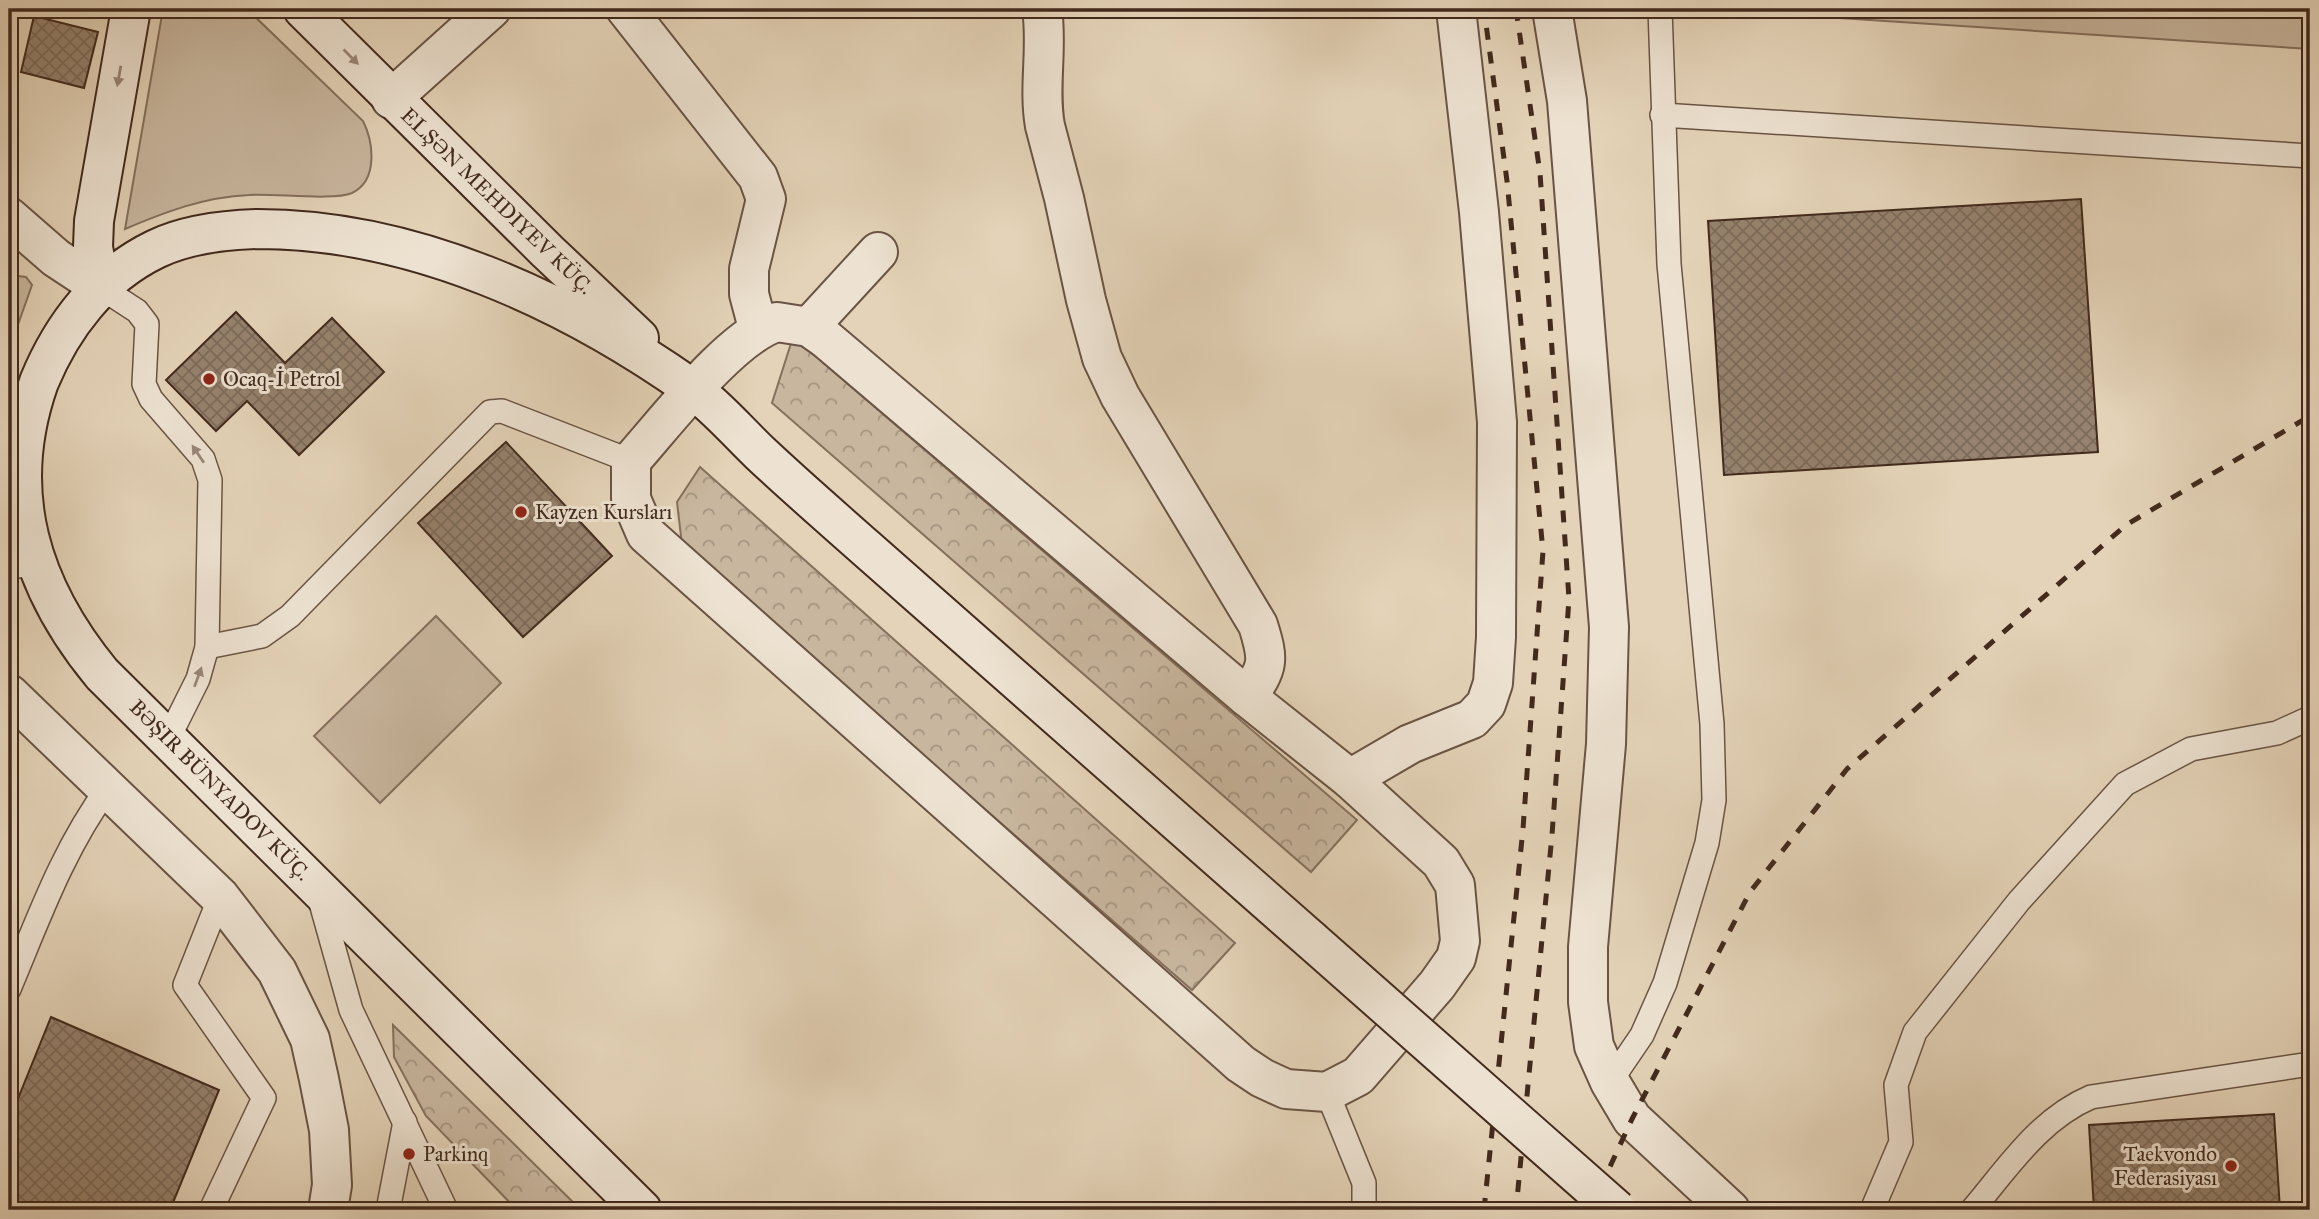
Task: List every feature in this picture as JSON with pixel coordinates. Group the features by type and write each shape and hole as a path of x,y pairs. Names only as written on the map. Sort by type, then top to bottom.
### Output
{"street":[{"path":"100,287 93,247 94,221 131,9"},
{"name":"ELŞƏN MEHDIYEV KÜÇ.","path":"303,9 391,99 694,390"},
{"path":"391,99 491,9"},
{"path":"626,9 758,177 765,199 749,268 749,294 758,328"},
{"path":"1042,9 1045,30 1040,101 1102,358 1120,396 1258,625 1266,651 1265,673 1247,697"},
{"path":"1350,779 1410,744 1472,719 1486,704 1493,683 1496,637 1497,422 1479,212 1456,9"},
{"path":"1552,9 1567,101 1609,627 1606,744 1588,947 1587,1002 1594,1046 1610,1082 1632,1119 1730,1210"},
{"path":"9,217 56,258 100,287"},
{"name":"BƏŞIR BÜNYADOV KÜÇ.","path":"642,1210 102,674 70,635 50,601 21,566 24,440 36,389 51,356 79,311 100,287 127,265 159,247 196,235 254,229 305,229 383,244 486,275 609,337 694,390"},
{"path":"809,327 878,252"},
{"path":"776,322 809,327 1247,697 1350,779 1441,862 1455,885 1460,941 1455,958 1437,985 1358,1076 1327,1092 1286,1089 1241,1064 646,534 631,499 631,460 694,390 758,328 776,322"},
{"path":"694,390 788,479 1617,1210"},
{"path":"9,694 220,897 277,971 310,1039 329,1130 332,1185 328,1210"}],"lane":[{"path":"1610,1082 1642,1035 1665,984 1707,843 1714,800 1712,724 1669,264 1660,9"},
{"path":"1662,115 2310,156"},
{"path":"100,287 136,311 147,324 144,383 151,398 203,459 210,480 207,646 198,679 168,738"},
{"path":"207,646 262,636 290,616 490,412 502,411 631,460"},
{"path":"1872,1210 1900,1142 1896,1085 1915,1032 2019,901 2125,784 2191,749 2277,733 2310,718"},
{"path":"9,989 64,859 86,819 108,788"},
{"path":"316,886 351,1010 446,1210"},
{"path":"211,1210 264,1098 185,985 220,897"},
{"path":"1972,1210 2039,1131 2066,1107 2091,1097 2310,1064"},
{"path":"1327,1092 1364,1182 1364,1210"},
{"path":"388,1210 405,1122"}],"green space":[{"path":"163,9 247,9 363,121 367,129 371,160 367,179 361,187 352,193 317,197 232,196 170,211 125,229"},
{"path":"1702,9 2310,9 2310,49"},
{"path":"9,275 26,277 32,285 9,350"},
{"path":"793,337 1357,820 1311,872 772,403"},
{"path":"700,467 1235,943 1192,990 682,545 677,502"},
{"path":"436,616 501,683 380,803 314,736"},
{"path":"393,1025 581,1210 517,1210 426,1116 394,1057"}],"building":[{"path":"34,16 98,32 84,88 21,72"},
{"path":"2081,199 2098,452 1724,475 1708,221"},
{"path":"236,312 285,363 332,318 384,372 299,455 247,401 216,431 166,380"},
{"path":"506,442 612,556 523,637 418,523"},
{"path":"51,1017 219,1090 170,1210 9,1210 9,1121"},
{"path":"2274,1114 2280,1210 2094,1210 2089,1125"}],"railway":[{"path":"1484,9 1507,181 1543,551 1523,829 1484,1210"},
{"path":"1516,9 1540,173 1569,599 1552,835 1516,1210"},
{"path":"1590,1210 1632,1119 1750,892 1847,769 2126,525 2310,416"}],"place":[{"name":"Ocaq-İ Petrol","path":"209,379"},
{"name":"Kayzen Kursları","path":"521,512"},
{"name":"Parkinq","path":"409,1154"},
{"name":"Taekvondo Federasiyası","path":"2231,1166"}]}
